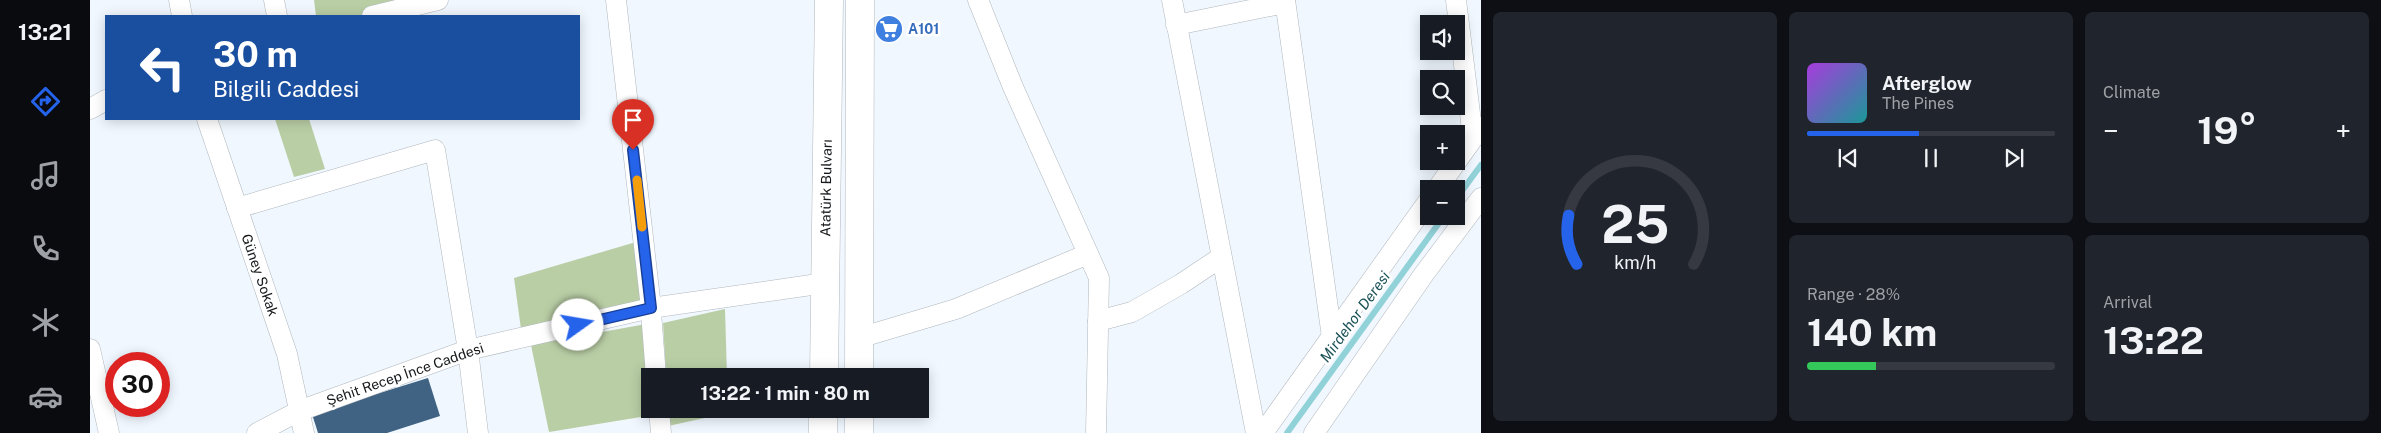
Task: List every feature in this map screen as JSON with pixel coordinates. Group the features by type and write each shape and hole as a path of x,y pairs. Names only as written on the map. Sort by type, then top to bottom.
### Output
{"main road":[{"name":"Atatürk Bulvarı","path":"824,368 829,0"},
{"path":"859,368 860,0"},
{"path":"823,418 823,433"},
{"path":"859,418 859,433"}],"street":[{"path":"180,0 182,15"},
{"path":"274,0 277,15"},
{"path":"375,15 416,3 438,0"},
{"path":"616,0 651,308 655,368"},
{"path":"978,0 1014,87 1099,278 1096,433"},
{"path":"1172,0 1220,258 1256,433"},
{"path":"1443,180 1477,133 1456,0"},
{"path":"1176,25 1285,2 1332,337"},
{"path":"90,108 105,100"},
{"name":"Güney Sokak","path":"207,120 287,354 304,433"},
{"path":"237,208 435,150 468,350 478,433"},
{"path":"1314,433 1402,306 1481,198"},
{"path":"1263,433 1420,213"},
{"path":"859,338 956,309 1088,254"},
{"path":"1098,321 1132,312 1181,284 1220,258"},
{"name":"Şehit Recep İnce Caddesi","path":"257,433 300,411 468,350 651,308 825,283"},
{"path":"90,349 109,433"},
{"path":"659,418 660,433"}],"green space":[{"path":"314,0 415,0 376,15 316,15"},
{"path":"275,120 309,120 325,169 294,177"},
{"path":"636,242 641,303 521,329 514,278"},
{"path":"725,309 727,368 666,368 663,323"},
{"path":"646,324 648,368 641,368 641,417 549,432 531,345"},
{"path":"668,418 705,418 668,426"}],"building":[{"path":"428,378 440,416 387,433 318,433 312,414"}],"waterway":[{"name":"Mirdehor Deresi","path":"1465,187 1481,165"},
{"name":"Mirdehor Deresi","path":"1287,433 1437,225"}],"slow traffic":[{"path":"637,180 642,227"}],"place":[{"name":"A101","path":"889,29"}],"route":[{"path":"578,325 651,308 633,150"}]}
